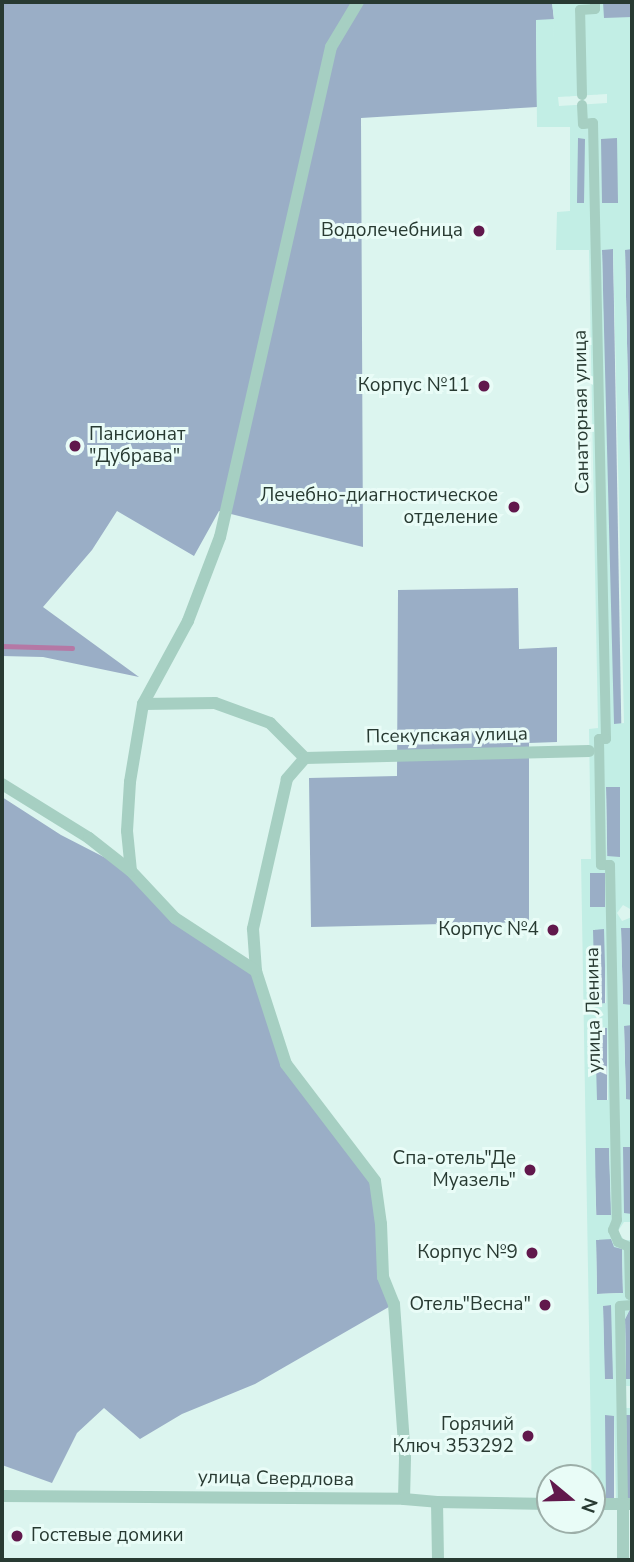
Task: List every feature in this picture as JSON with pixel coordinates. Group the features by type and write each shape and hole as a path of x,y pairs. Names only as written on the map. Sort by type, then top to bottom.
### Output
{"street":[{"path":"131,871 127,831 130,782 143,704 188,621 220,537 331,47 358,2"},
{"name":"Санаторная улица","path":"595,2 595,9 580,10 583,124 593,123 606,729"},
{"path":"143,704 215,703 270,723 305,758 287,779 253,929 256,971 286,1064 375,1181 381,1224 383,1277 394,1304 405,1458 404,1499"},
{"name":"улица Ленина","path":"606,729 606,738 598,739 601,865 610,865 617,1220 612,1230 618,1242 629,1247 632,1296"},
{"name":"Псекупская улица","path":"305,758 589,751"},
{"path":"2,784 89,838 131,871 175,918 256,971"},
{"path":"623,1560 628,1504 620,1306 632,1306"},
{"name":"улица Свердлова","path":"2,1496 404,1499 437,1503 536,1504"},
{"path":"437,1503 438,1560"},
{"path":"606,1504 628,1504"}],"shaded area":[{"path":"2,2 552,2 554,20 536,20 537,107 361,118 363,547 219,511 194,556 117,511 92,550 43,607 139,677 43,657 2,656"},
{"path":"552,2 603,2 604,18 632,17 632,249 625,250 632,574 632,910 623,905 617,913 622,921 632,917 632,928 621,928 623,1004 632,1005 632,1025 624,1026 626,1099 632,1100 632,1147 623,1147 624,1213 632,1214 632,1222 624,1222 618,1231 624,1240 632,1240 632,1314 630,1309 625,1319 626,1379 632,1379 632,1386 626,1386 626,1408 632,1408 632,1415 626,1415 627,1502 606,1503 606,1500 616,1500 614,1416 605,1415 606,1464 591,1464 581,859 591,859 589,729 598,728 589,250 556,250 557,212 570,211 570,127 537,127 536,20 554,19","holes":["607,94 607,103 559,106 558,97","578,138 585,139 584,203 577,203","617,138 618,203 602,203 601,139","613,249 624,723 614,724 602,250","606,787 620,787 620,857 607,856","590,873 605,873 605,907 590,907","604,929 606,1003 595,1004 593,930","595,1028 607,1028 608,1100 597,1100","595,1148 609,1148 611,1215 596,1215","611,1239 614,1247 622,1249 623,1293 597,1294 596,1240","611,1305 613,1379 605,1380 603,1306"]},
{"path":"602,2 632,2 632,18 602,18"},
{"path":"577,138 585,138 585,203 577,203"},
{"path":"601,138 618,138 618,203 601,203"},
{"path":"602,249 613,249 621,724 610,724"},
{"path":"625,249 632,249 632,579"},
{"path":"518,588 519,649 557,647 557,742 529,743 529,922 311,927 309,778 397,776 398,590"},
{"path":"606,786 620,786 621,857 607,857"},
{"path":"2,797 61,835 131,871 175,918 256,971 286,1064 375,1181 383,1277 394,1304 255,1384 182,1414 140,1439 104,1408 77,1433 52,1483 2,1465"},
{"path":"590,873 605,873 605,907 590,907"},
{"path":"621,928 632,928 632,1005 623,1005"},
{"path":"593,929 605,929 605,1004 593,1004"},
{"path":"624,1025 632,1025 632,1100 626,1100"},
{"path":"595,1028 607,1028 607,1100 595,1100"},
{"path":"609,1147 611,1215 596,1215 594,1148"},
{"path":"623,1147 632,1147 632,1214 623,1214"},
{"path":"596,1239 611,1239 622,1249 623,1293 597,1294"},
{"path":"603,1305 612,1305 613,1379 604,1379"},
{"path":"630,1309 632,1379 626,1379 625,1319"},
{"path":"605,1415 614,1415 614,1500 606,1500"},
{"path":"626,1415 632,1415 632,1503 627,1503"}],"waterway":[{"path":"2,646 72,648"}],"place":[{"name":"Водолечебница","path":"479,231"},
{"name":"Корпус №11","path":"484,386"},
{"name":"Пансионат \"Дубрава\"","path":"75,446"},
{"name":"Лечебно-диагностическое отделение","path":"514,507"},
{"name":"Корпус №4","path":"553,930"},
{"name":"Спа-отель\"Де Муазель\"","path":"530,1170"},
{"name":"Корпус №9","path":"532,1253"},
{"name":"Отель\"Весна\"","path":"545,1305"},
{"name":"Горячий Ключ 353292","path":"528,1436"},
{"name":"Гостевые домики","path":"17,1536"}]}
